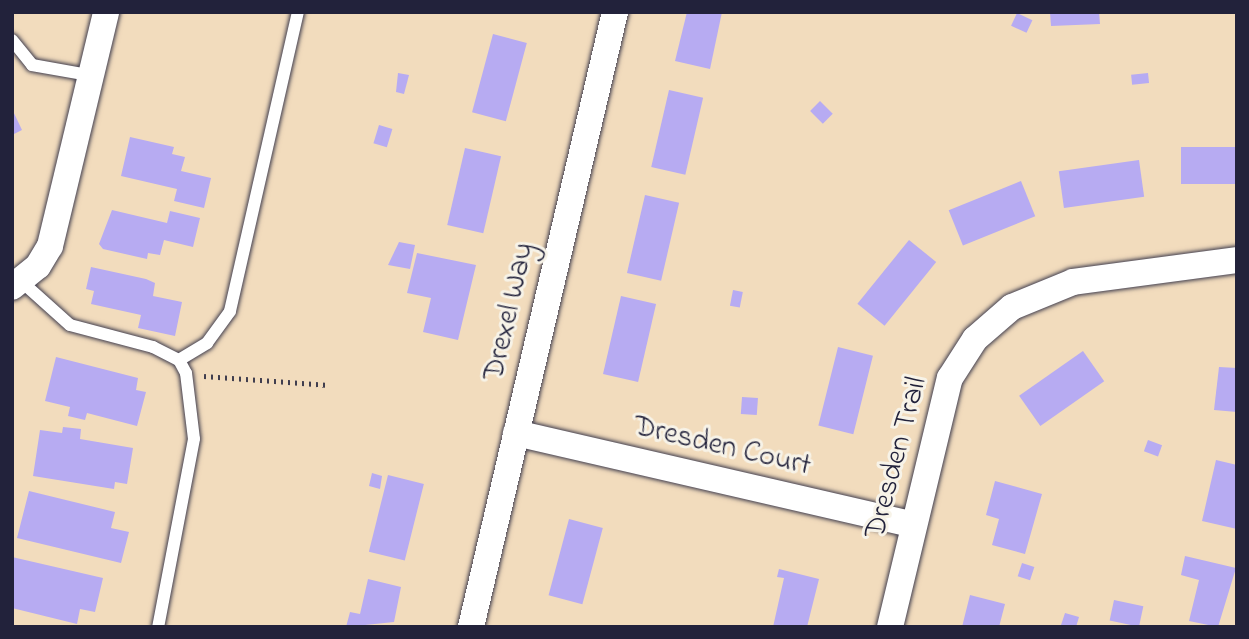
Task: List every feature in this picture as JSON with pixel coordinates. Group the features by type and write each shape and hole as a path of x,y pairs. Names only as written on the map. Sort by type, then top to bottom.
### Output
{"street":[{"path":"17,284 50,246 106,12"},
{"name":"Drexel Way","path":"471,627 615,12"},
{"name":"Dresden Trail","path":"890,627 912,525 950,378 975,339 1012,307 1073,282 1237,260"},
{"name":"Dresden Court","path":"516,433 912,525"}],"lane":[{"path":"179,360 207,343 230,312 298,12"},
{"path":"12,40 33,65 89,75"},
{"path":"17,284 70,325 179,360 186,373 194,439 158,627"}],"path":[{"path":"186,373 256,384 288,379 328,385"}],"building":[{"path":"687,12 722,12 710,69 675,61"},
{"path":"1050,12 1099,12 1100,24 1051,26"},
{"path":"1017,13 1032,20 1026,33 1011,26"},
{"path":"493,34 527,43 506,121 472,112"},
{"path":"398,73 409,75 404,94 396,92"},
{"path":"1148,73 1149,83 1132,85 1131,75"},
{"path":"669,90 703,98 685,175 651,167"},
{"path":"820,101 833,114 823,124 810,111"},
{"path":"12,109 22,130 12,135"},
{"path":"379,125 392,129 387,147 373,143"},
{"path":"130,137 174,147 172,154 185,157 181,171 211,178 204,208 174,201 177,189 121,176"},
{"path":"1181,147 1237,147 1237,184 1181,184"},
{"path":"465,148 501,156 483,233 447,225"},
{"path":"1139,160 1144,197 1064,208 1059,171"},
{"path":"1021,181 1035,216 963,245 949,210"},
{"path":"645,195 679,203 661,281 627,273"},
{"path":"112,210 167,223 170,211 200,218 193,247 164,240 160,255 148,253 147,259 103,249 99,244"},
{"path":"909,240 936,262 885,326 857,304"},
{"path":"399,242 415,245 410,269 388,265"},
{"path":"417,253 476,265 458,340 423,332 431,298 407,293"},
{"path":"91,267 146,279 155,283 153,296 182,302 175,336 138,328 141,315 91,304 94,291 86,289"},
{"path":"733,290 743,292 740,308 730,306"},
{"path":"621,296 656,304 638,382 603,374"},
{"path":"838,347 873,356 853,434 818,426"},
{"path":"1083,351 1104,381 1040,426 1019,396"},
{"path":"56,357 138,378 136,390 146,392 137,426 87,413 85,420 68,416 70,407 45,401"},
{"path":"1219,367 1237,368 1237,412 1214,410"},
{"path":"742,397 758,398 757,415 741,414"},
{"path":"63,427 81,429 80,439 133,448 127,484 115,482 114,489 33,476 40,430 62,433"},
{"path":"1148,440 1162,445 1158,456 1144,451"},
{"path":"1216,460 1237,465 1237,529 1202,521"},
{"path":"372,473 382,476 380,489 369,486"},
{"path":"388,475 424,484 405,561 369,552"},
{"path":"995,481 1042,494 1025,554 992,545 999,519 986,515"},
{"path":"29,491 115,512 111,528 129,532 121,563 17,538"},
{"path":"569,519 603,528 582,604 549,595"},
{"path":"1185,556 1236,568 1218,627 1189,621 1199,580 1181,575"},
{"path":"12,557 103,578 95,612 80,609 77,624 12,608"},
{"path":"1022,563 1034,567 1030,580 1018,576"},
{"path":"779,569 819,579 807,627 773,627 784,578 777,577"},
{"path":"368,579 401,587 394,622 346,627 350,612 360,614"},
{"path":"970,595 1005,604 999,627 962,627"},
{"path":"1114,600 1143,606 1139,627 1110,621"},
{"path":"1065,613 1079,617 1076,627 1061,625"}]}
